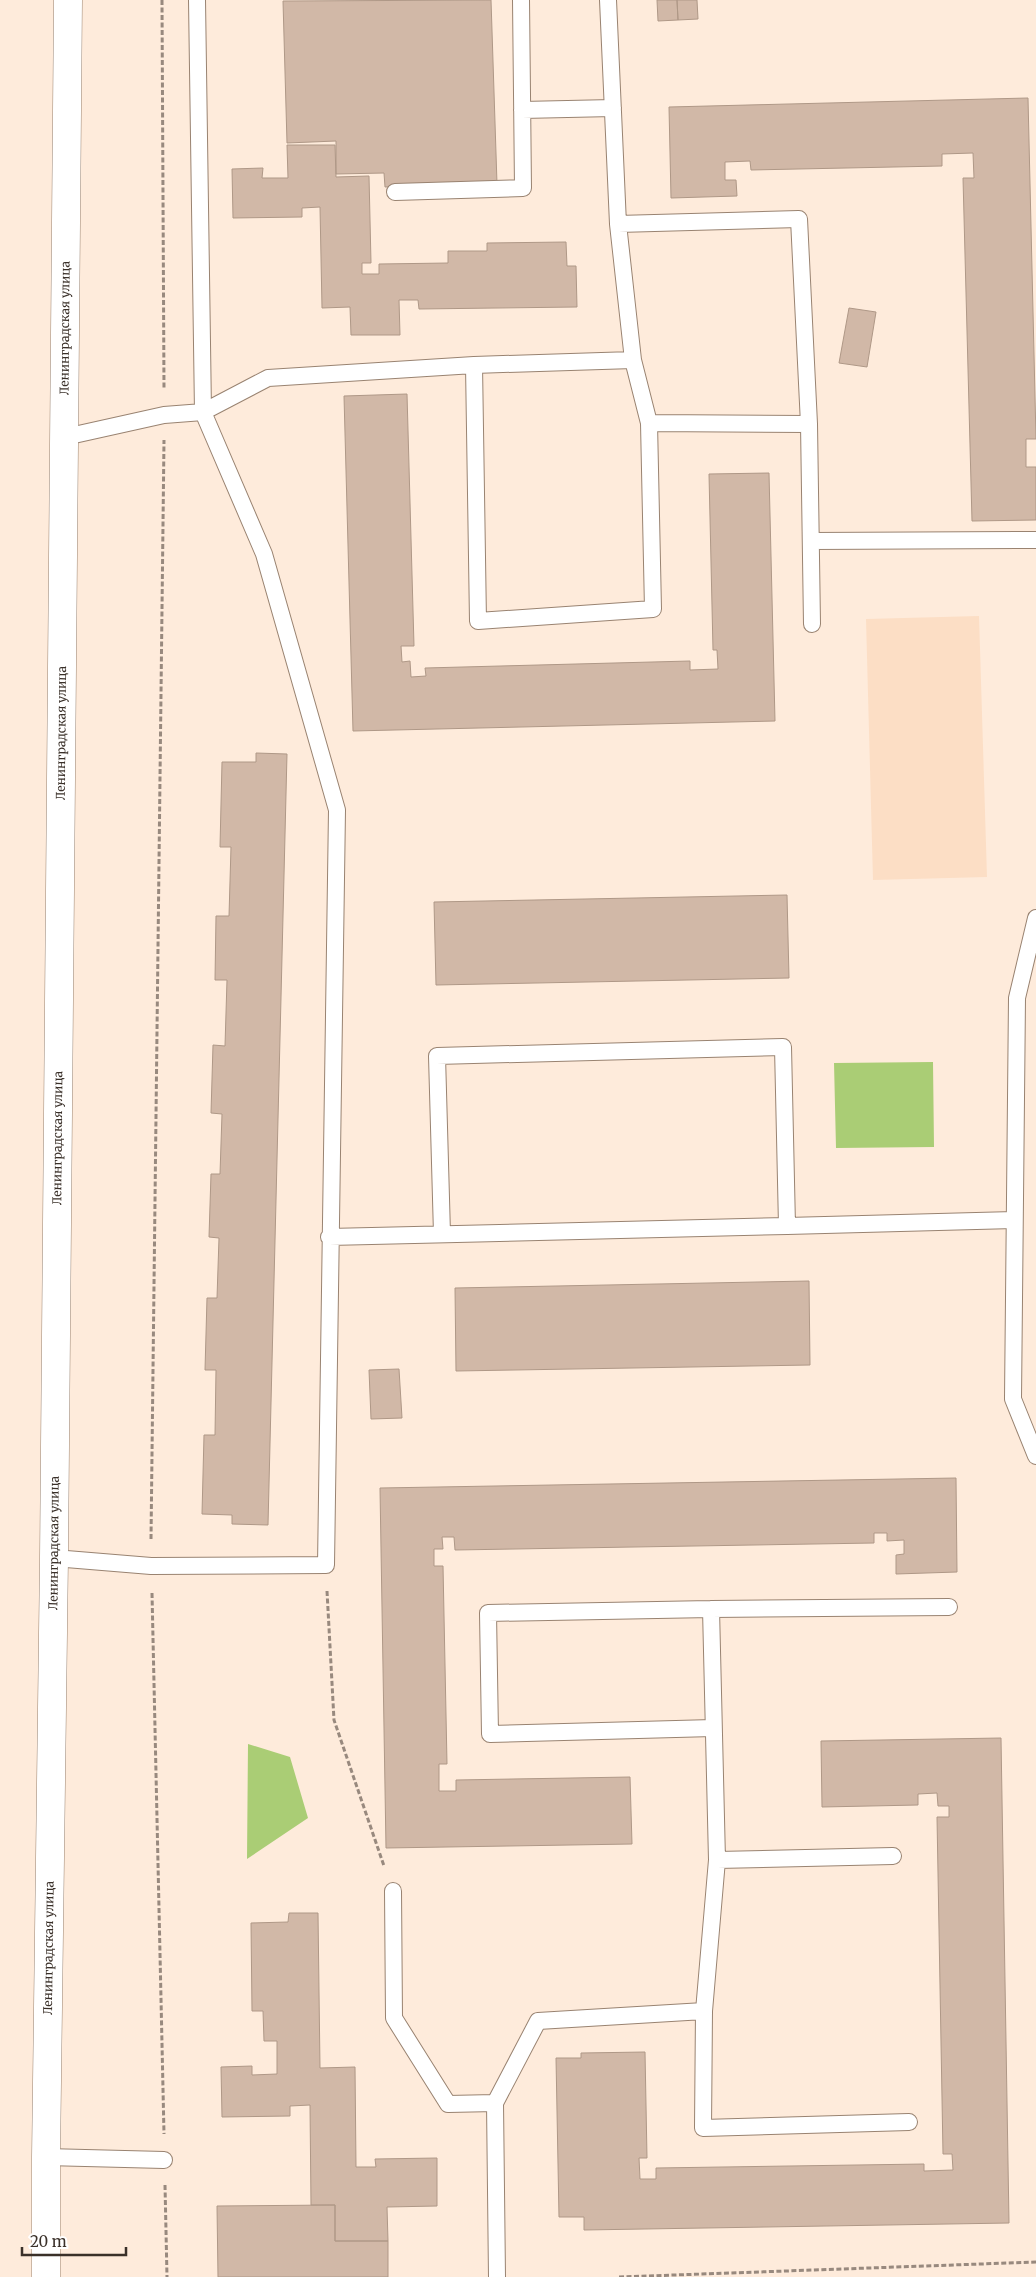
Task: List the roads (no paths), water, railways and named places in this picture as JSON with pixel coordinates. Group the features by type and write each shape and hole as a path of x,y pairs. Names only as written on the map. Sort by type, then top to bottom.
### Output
{"street":[{"name":"Ленинградская улица","path":"46,2277 68,0"}],"lane":[{"path":"54,1558 151,1566 326,1565 329,1237 337,810 264,554 202,412 197,0"},
{"path":"395,192 523,188 521,0"},
{"path":"474,365 478,621 653,608 649,423 633,360 618,224 608,0"},
{"path":"522,110 613,108"},
{"path":"618,224 799,219 809,424 812,624"},
{"path":"65,437 164,414 202,412 268,378 474,365 633,360"},
{"path":"649,423 809,424"},
{"path":"811,541 1036,540"},
{"path":"1036,918 1017,998 1013,1399 1036,1456"},
{"path":"442,1234 437,1056 783,1047 787,1226"},
{"path":"329,1237 1014,1220"},
{"path":"710,1608 717,1860 704,2011 704,2128 908,2122"},
{"path":"713,1728 490,1734 488,1614 710,1608 949,1608"},
{"path":"717,1860 893,1856"},
{"path":"393,1892 394,2018 448,2104 496,2103"},
{"path":"497,2277 496,2103 538,2021 704,2011"},
{"path":"46,2157 164,2160"}]}
